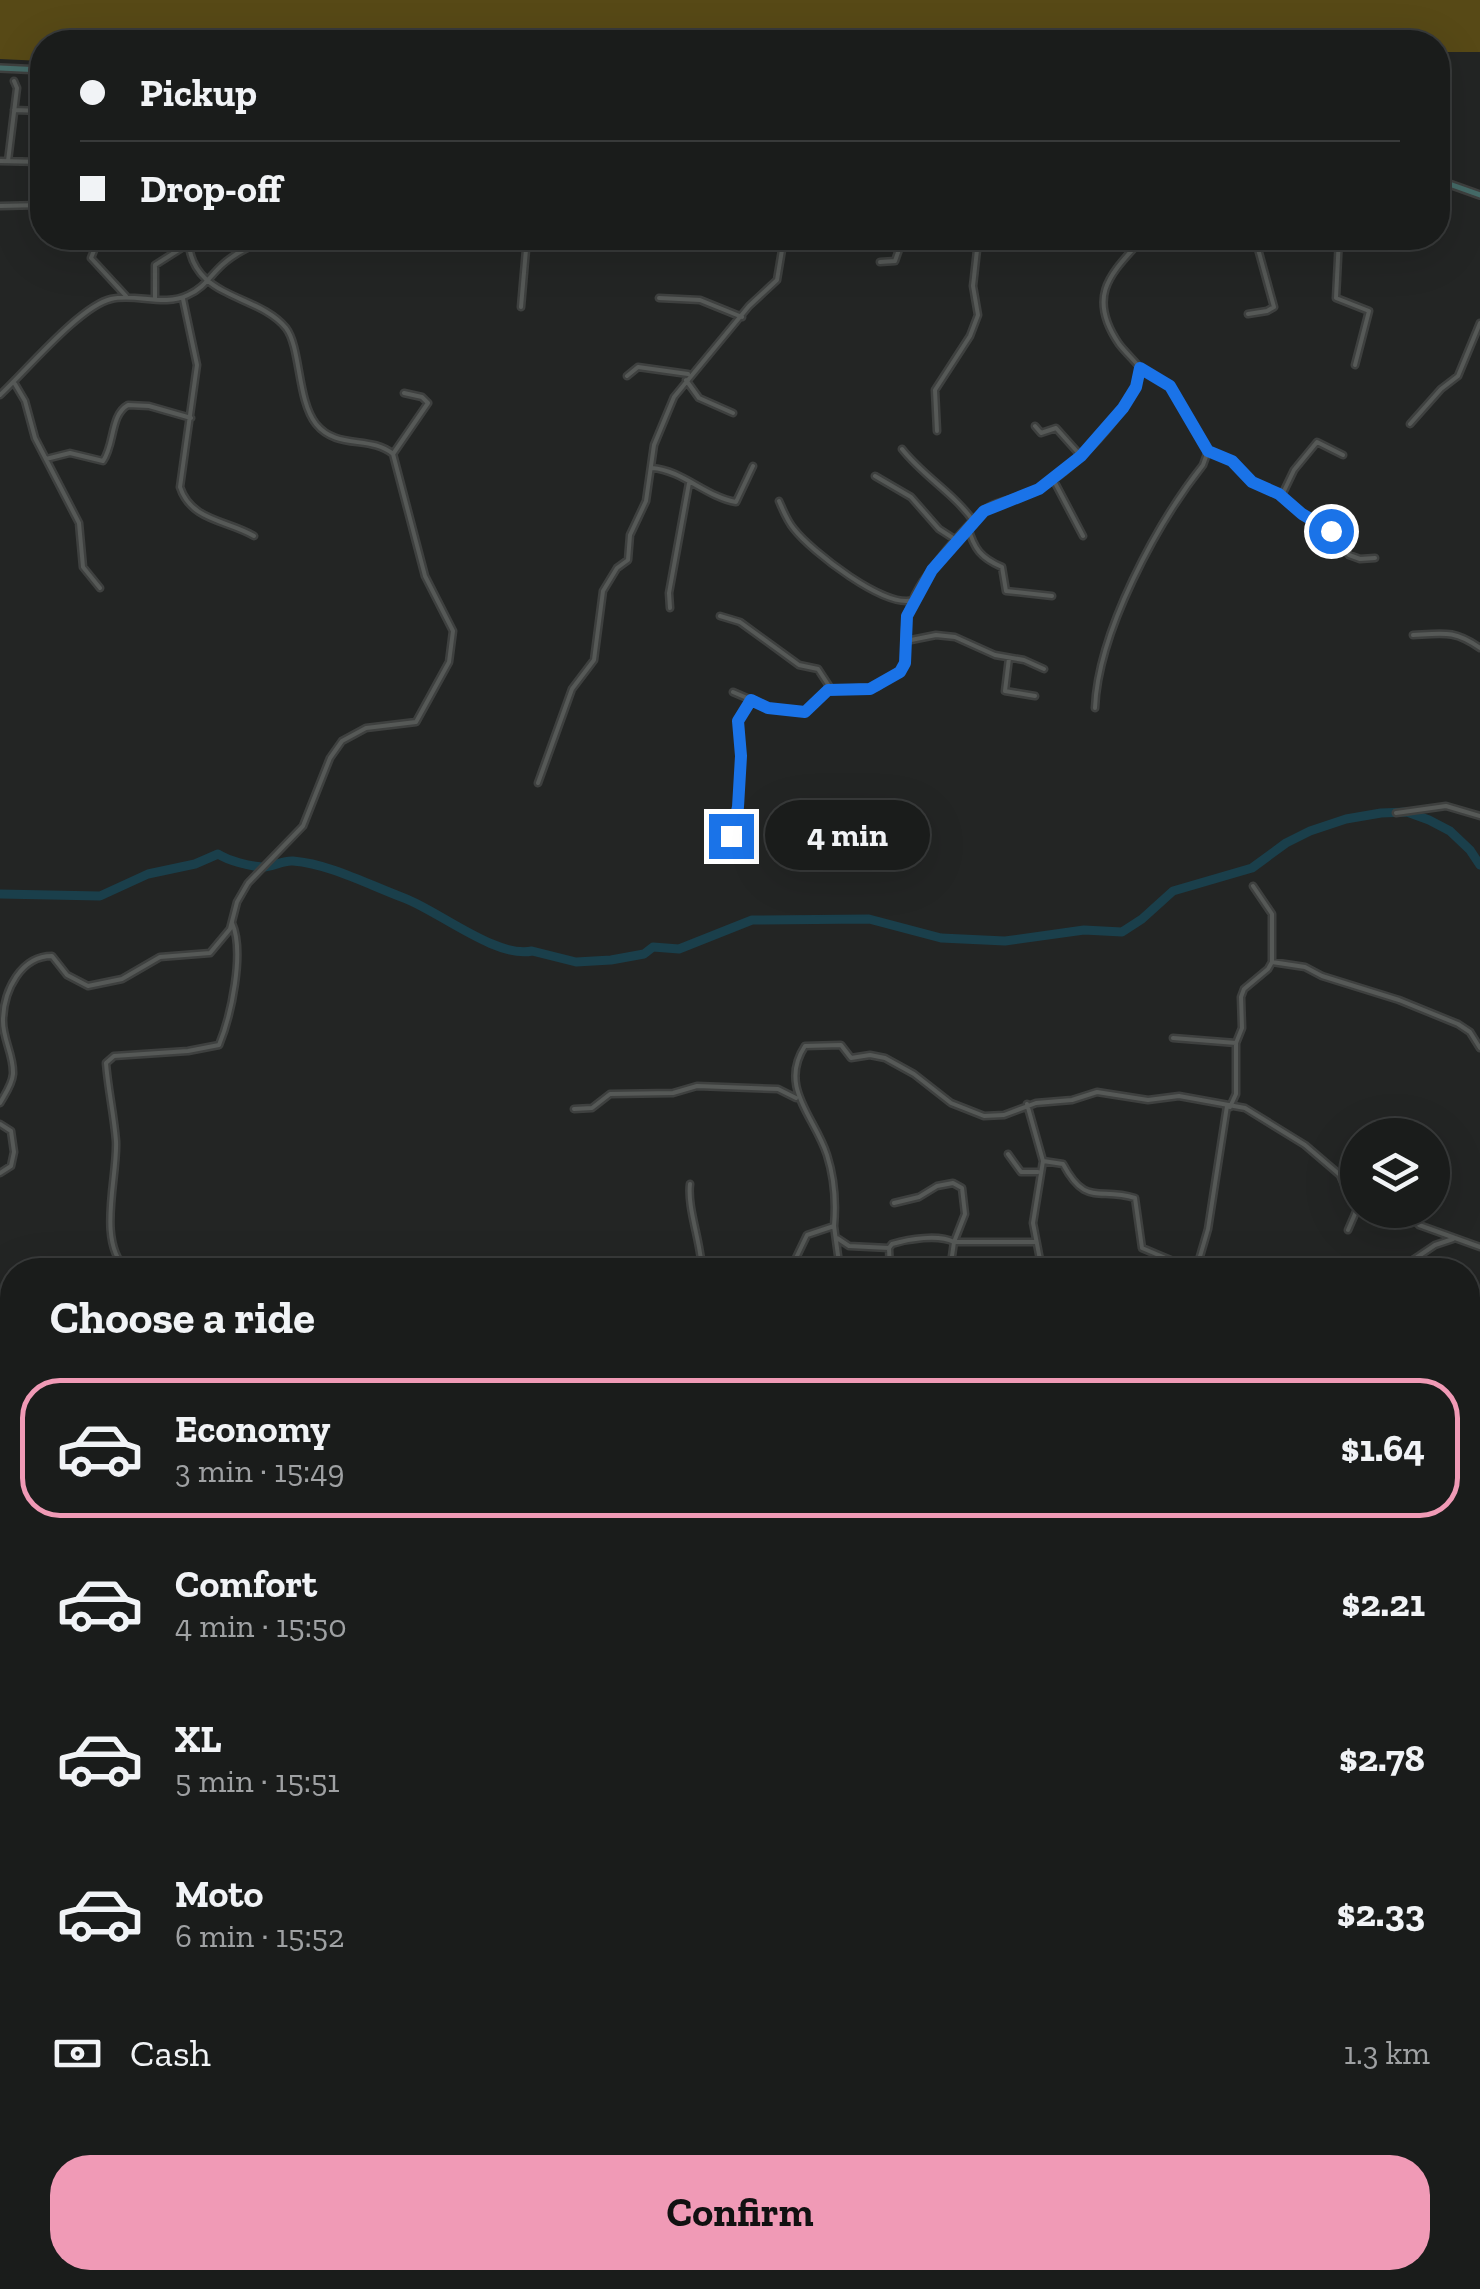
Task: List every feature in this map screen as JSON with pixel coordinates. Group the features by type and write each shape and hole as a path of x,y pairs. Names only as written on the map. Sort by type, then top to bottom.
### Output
{"street":[{"path":"0,68 30,69"},
{"path":"8,161 17,86 14,82"},
{"path":"14,110 30,111"},
{"path":"0,161 30,162"},
{"path":"1450,184 1480,195"},
{"path":"0,206 30,205"},
{"path":"94,250 91,258 126,296"},
{"path":"155,299 156,265 175,250"},
{"path":"0,1103 13,1074 4,1034 4,1010 16,976 29,962 52,956 67,975 82,985 100,985 122,979 160,957 210,953 232,923 237,902 248,883 303,826 330,758 342,741 366,728 416,722 449,662 452,624 418,557 393,454 380,445 342,442 316,425 284,326 208,282 191,250"},
{"path":"0,395 54,340 100,302 126,296 183,298 208,282 229,260 248,250"},
{"path":"521,306 526,250"},
{"path":"538,783 572,689 594,660 603,591 628,560 630,535 646,500 656,438 688,376 748,306 777,280 782,250"},
{"path":"880,262 895,261 899,250"},
{"path":"938,432 936,390 978,316 972,278 976,250"},
{"path":"1132,250 1115,267 1105,293 1106,310 1116,337 1140,368 1170,386 1208,451 1232,461 1252,482 1326,526 1349,555 1360,560 1375,558"},
{"path":"1248,314 1268,312 1274,307 1258,250"},
{"path":"1338,250 1336,298 1370,311 1356,365"},
{"path":"183,298 197,365 192,418 180,474 184,498 196,513 254,536"},
{"path":"659,298 700,300 742,317"},
{"path":"1410,424 1458,376 1480,323"},
{"path":"627,376 638,367 688,376"},
{"path":"733,692 768,708 805,712 831,689 870,689 886,682 903,668 905,625 912,600 956,540 990,507 1030,494 1081,456 1123,408 1136,387 1140,368"},
{"path":"688,376 688,388 699,398 732,413"},
{"path":"14,382 23,396 33,432 79,523 83,567 100,588"},
{"path":"393,454 428,403 422,396 404,393"},
{"path":"46,459 70,452 103,460 110,449 118,412 128,405 149,406 192,418"},
{"path":"1035,426 1041,432 1056,428 1081,456"},
{"path":"1281,496 1294,470 1317,442 1343,456"},
{"path":"902,450 924,476 959,502 971,524 977,551 1002,567 1006,591 1052,596"},
{"path":"1096,708 1107,648 1130,588 1152,541 1203,465 1208,451"},
{"path":"652,468 671,472 736,502 752,466"},
{"path":"875,476 911,497 939,529 956,540"},
{"path":"1053,478 1084,536"},
{"path":"670,608 669,593 688,483"},
{"path":"779,501 794,530 831,563 877,593 900,602 912,600"},
{"path":"720,616 740,622 799,665 816,667 831,689"},
{"path":"1413,635 1454,633 1480,648"},
{"path":"905,641 936,636 956,638 1044,669"},
{"path":"1009,658 1005,691 1035,696"},
{"path":"731,836 738,807 738,721 751,700"},
{"path":"1396,813 1446,806 1480,816"},
{"path":"1198,1258 1210,1218 1228,1106 1236,1088 1236,1043 1241,1030 1244,989 1272,962 1272,914 1253,886"},
{"path":"118,1258 110,1218 116,1146 106,1063 114,1056 188,1052 218,1045 234,985 239,941 232,923"},
{"path":"1272,962 1305,967 1458,1024 1470,1032 1480,1048"},
{"path":"1173,1038 1236,1043"},
{"path":"797,1098 800,1055 805,1046 841,1045 851,1058 885,1058 914,1074 951,1103 977,1114 997,1116 1027,1104 1072,1100 1097,1092 1148,1100 1179,1096 1254,1112 1305,1144 1340,1175"},
{"path":"574,1108 592,1108 610,1094 673,1093 697,1086 778,1089 797,1098 813,1122 829,1162 839,1258"},
{"path":"1027,1104 1043,1162 1033,1222 1039,1258"},
{"path":"0,1124 11,1131 14,1160 0,1173"},
{"path":"1008,1154 1021,1172 1040,1171"},
{"path":"1043,1162 1063,1164 1069,1176 1088,1194 1135,1198 1142,1248 1166,1258"},
{"path":"690,1184 689,1199 701,1258"},
{"path":"894,1202 919,1197 942,1184 958,1184 965,1214 952,1258"},
{"path":"796,1258 807,1235 834,1226"},
{"path":"1428,1228 1480,1248"},
{"path":"837,1238 849,1246 889,1248"},
{"path":"889,1258 889,1248 900,1241 945,1238 954,1242 1036,1242"},
{"path":"1416,1258 1435,1245 1458,1238"}],"shaded area":[{"path":"0,0 1480,0 1480,52 1450,52 1450,30 30,30 30,60 0,59"}],"waterway":[{"path":"0,894 100,896 148,874 195,864 218,854 262,867 293,861 335,871 404,898 502,948 576,962 644,954 653,947 679,949 752,920 869,919 941,938 1005,941 1084,930 1122,932 1173,891 1252,868 1310,831 1381,813 1407,812 1450,831 1480,865"}],"route":[{"path":"731,836 738,807 738,721 751,700 768,708 805,712 828,690 870,689 900,672 905,663 905,625 912,600 932,570 984,511 1039,489 1081,456 1123,408 1136,387 1140,368 1170,386 1208,451 1232,461 1252,482 1279,494 1331,531"}]}
